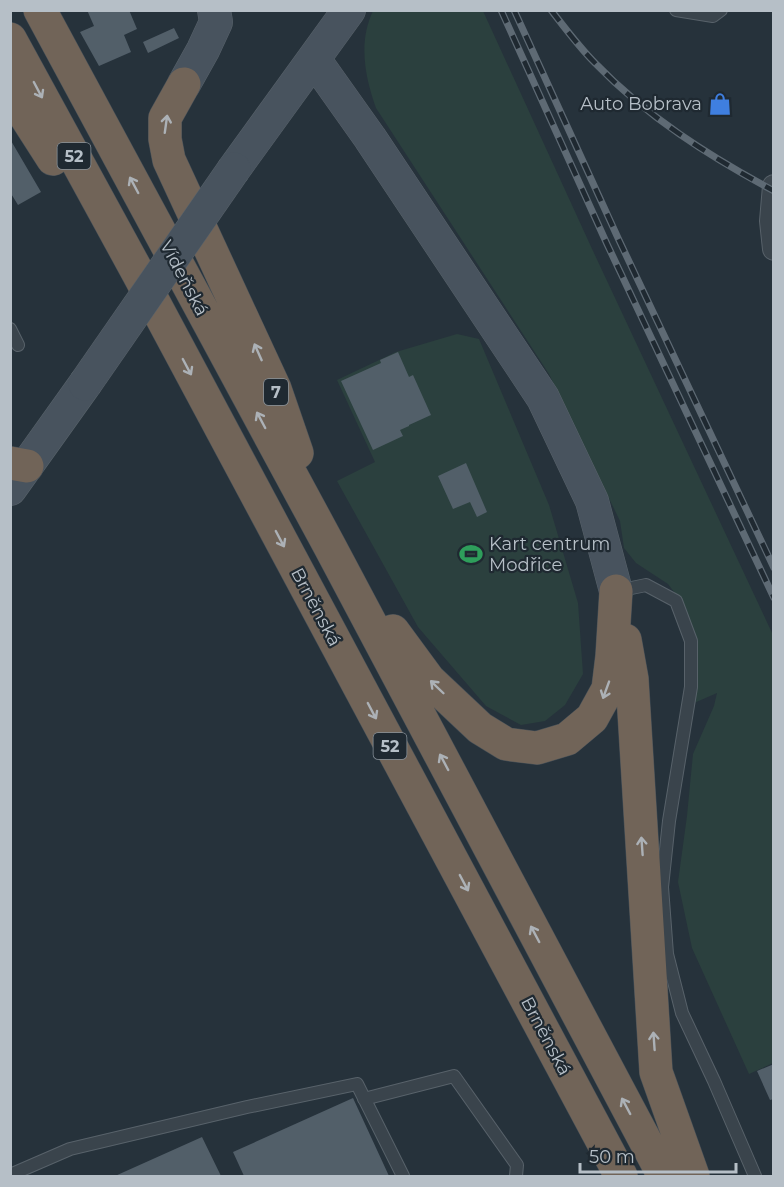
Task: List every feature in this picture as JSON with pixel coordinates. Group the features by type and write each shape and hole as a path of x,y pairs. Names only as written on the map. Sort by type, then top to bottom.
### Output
{"highway":[{"name":"Vídeňská","path":"40,10 329,545"},
{"name":"Brněnská","path":"10,39 621,1176"},
{"name":"7","path":"184,84 165,118 165,139 169,160 275,389 329,545"},
{"path":"10,93 72,189 107,218"},
{"path":"329,545 429,680 480,728 506,744 537,748 567,739 592,718 608,689 616,591"},
{"name":"52","path":"329,545 664,1176"},
{"path":"616,591 632,679 656,1072 693,1176"}],"main road":[{"path":"184,84 216,22 214,10"},
{"path":"16,473 85,384 234,169 349,10"},
{"path":"314,59 370,138 543,398 592,501 616,591"}],"street":[{"path":"774,186 771,221 774,249"}],"lane":[{"path":"676,10 713,16 721,10"},
{"path":"10,329 18,345"},
{"path":"616,591 646,585 676,601 691,641 691,687 669,820 662,887 668,954 682,1013 755,1176"},
{"path":"364,1099 454,1076 517,1165 516,1176"},
{"path":"10,1174 70,1149 247,1107 357,1084 403,1176"}],"green space":[{"path":"373,11 483,11 773,635 773,1063 749,1074 692,948 678,882 693,754 714,706 717,693 694,703 681,601 668,584 636,563 624,548 620,521 549,374 376,108 366,72 364,47 368,23"},
{"name":"Kart centrum Modřice","path":"457,334 479,339 549,505 578,603 583,674 565,705 545,721 521,725 486,706 418,627 337,481 375,462 337,380 396,352"}],"building":[{"path":"87,10 129,10 137,29 124,35 131,52 99,66 80,32 94,26"},
{"path":"174,28 179,38 148,53 143,42"},
{"path":"10,139 41,192 18,205 10,192"},
{"path":"398,352 409,377 413,375 431,415 400,430 403,436 373,450 341,381 381,363 380,360"},
{"path":"466,463 487,512 477,517 470,502 453,509 438,476"},
{"path":"774,1064 774,1099 770,1100 757,1071"},
{"path":"353,1098 389,1176 244,1176 233,1152"},
{"path":"202,1137 221,1176 115,1176"}],"railway":[{"path":"501,10 607,244 774,598"},
{"path":"514,10 618,238 774,568"},
{"path":"551,10 589,57 636,101 680,134 726,164 774,191"}],"place":[{"name":"Auto Bobrava","path":"720,104"},
{"name":"Kart centrum Modřice","path":"471,554"}]}
